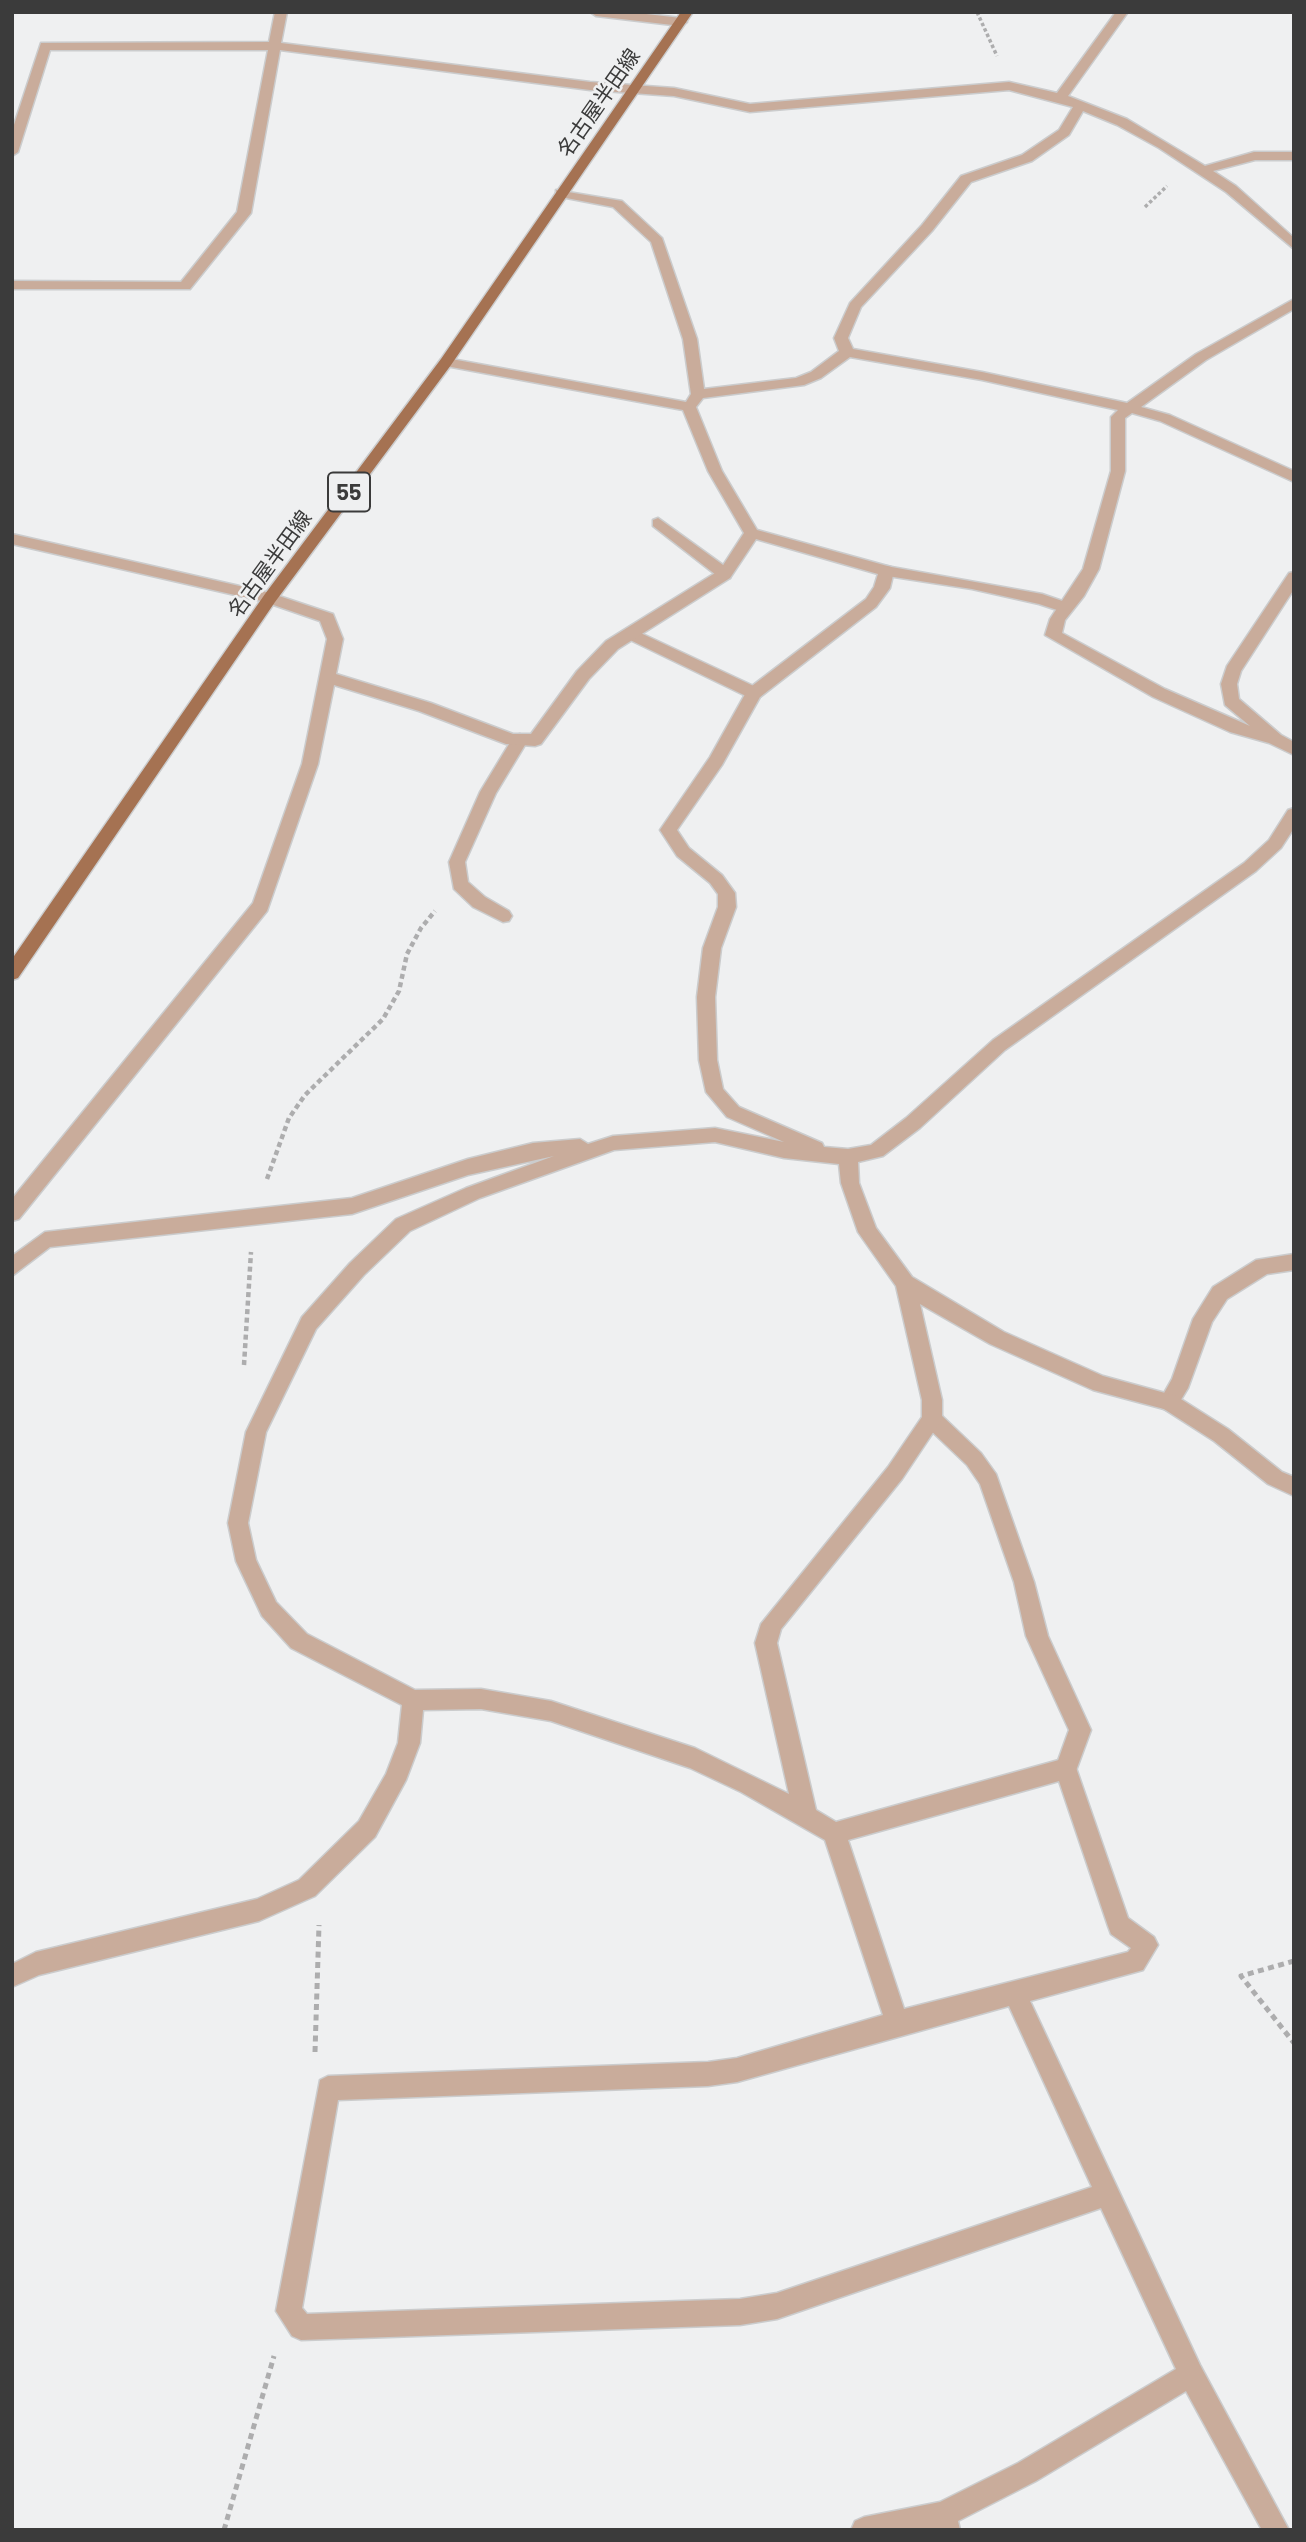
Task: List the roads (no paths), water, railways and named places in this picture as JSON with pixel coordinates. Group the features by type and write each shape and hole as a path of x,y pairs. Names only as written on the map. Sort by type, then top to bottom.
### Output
{"main road":[{"name":"名古屋半田線","path":"12,973 270,598 446,362 684,17"}],"street":[{"path":"12,285 185,286 244,213 281,12"},
{"path":"596,12 684,17"},
{"path":"1060,97 1122,12"},
{"path":"12,152 45,46 274,46 634,90 674,92 750,108 1019,87 1060,97 1122,122 1231,189 1294,245"},
{"path":"847,352 841,338 855,306 927,228 966,179 1027,158 1064,131 1080,105"},
{"path":"1204,170 1254,156 1294,156"},
{"path":"561,193 617,204 657,241 690,339 694,401 715,471 752,533 886,571 972,584 1042,599 1066,608"},
{"path":"1294,303 1201,357 1118,417 1118,471 1091,569 1058,619 1053,635 1159,693 1236,728 1275,739 1294,749"},
{"path":"446,362 694,401 799,383 816,375 847,352 982,376 1165,418 1294,477"},
{"path":"658,523 724,574"},
{"path":"327,677 425,707 512,740 535,740 583,675 612,645 724,574 752,533"},
{"path":"12,539 270,598 327,618 335,639 310,764 261,906 12,1213"},
{"path":"886,571 882,588 871,603 754,693 716,761 668,830 682,852 716,879 726,893 727,907 712,948 706,997 708,1060 715,1092 733,1112 838,1156 867,1232 905,1283 926,1298 997,1338 1100,1384 1169,1402 1221,1435 1275,1478 1294,1487"},
{"path":"1275,739 1231,701 1229,684 1233,670 1294,577"},
{"path":"632,634 754,693"},
{"path":"503,916 479,902 460,885 457,862 488,792 520,740"},
{"path":"12,1268 45,1241 352,1206 468,1167 533,1151 715,1135 784,1150 838,1156 876,1151 894,1140 999,1045 1250,867 1275,844 1294,814"},
{"path":"613,1143 473,1193 403,1225 357,1269 309,1323 256,1432 238,1523 246,1561 269,1609 299,1640 414,1700 481,1699 564,1715 695,1759 749,1784 834,1833 897,2023"},
{"path":"1169,1402 1181,1382 1202,1319 1220,1293 1245,1274 1263,1266 1294,1262"},
{"path":"807,1817 796,1783 766,1643 772,1624 895,1473 932,1419 932,1400 905,1283"},
{"path":"932,1419 974,1459 989,1480 1024,1582 1037,1636 1080,1730 1066,1769 1119,1926 1146,1945 1135,1962 897,2023 737,2070 708,2074 328,2088 289,2311 300,2328 740,2312 777,2306 1106,2194"},
{"path":"12,1976 36,1964 259,1910 307,1888 367,1829 395,1780 409,1743 414,1700"},
{"path":"834,1833 1066,1769"},
{"path":"1015,1994 1191,2374 1276,2530"},
{"path":"864,2530 945,2522 1191,2374"}]}
